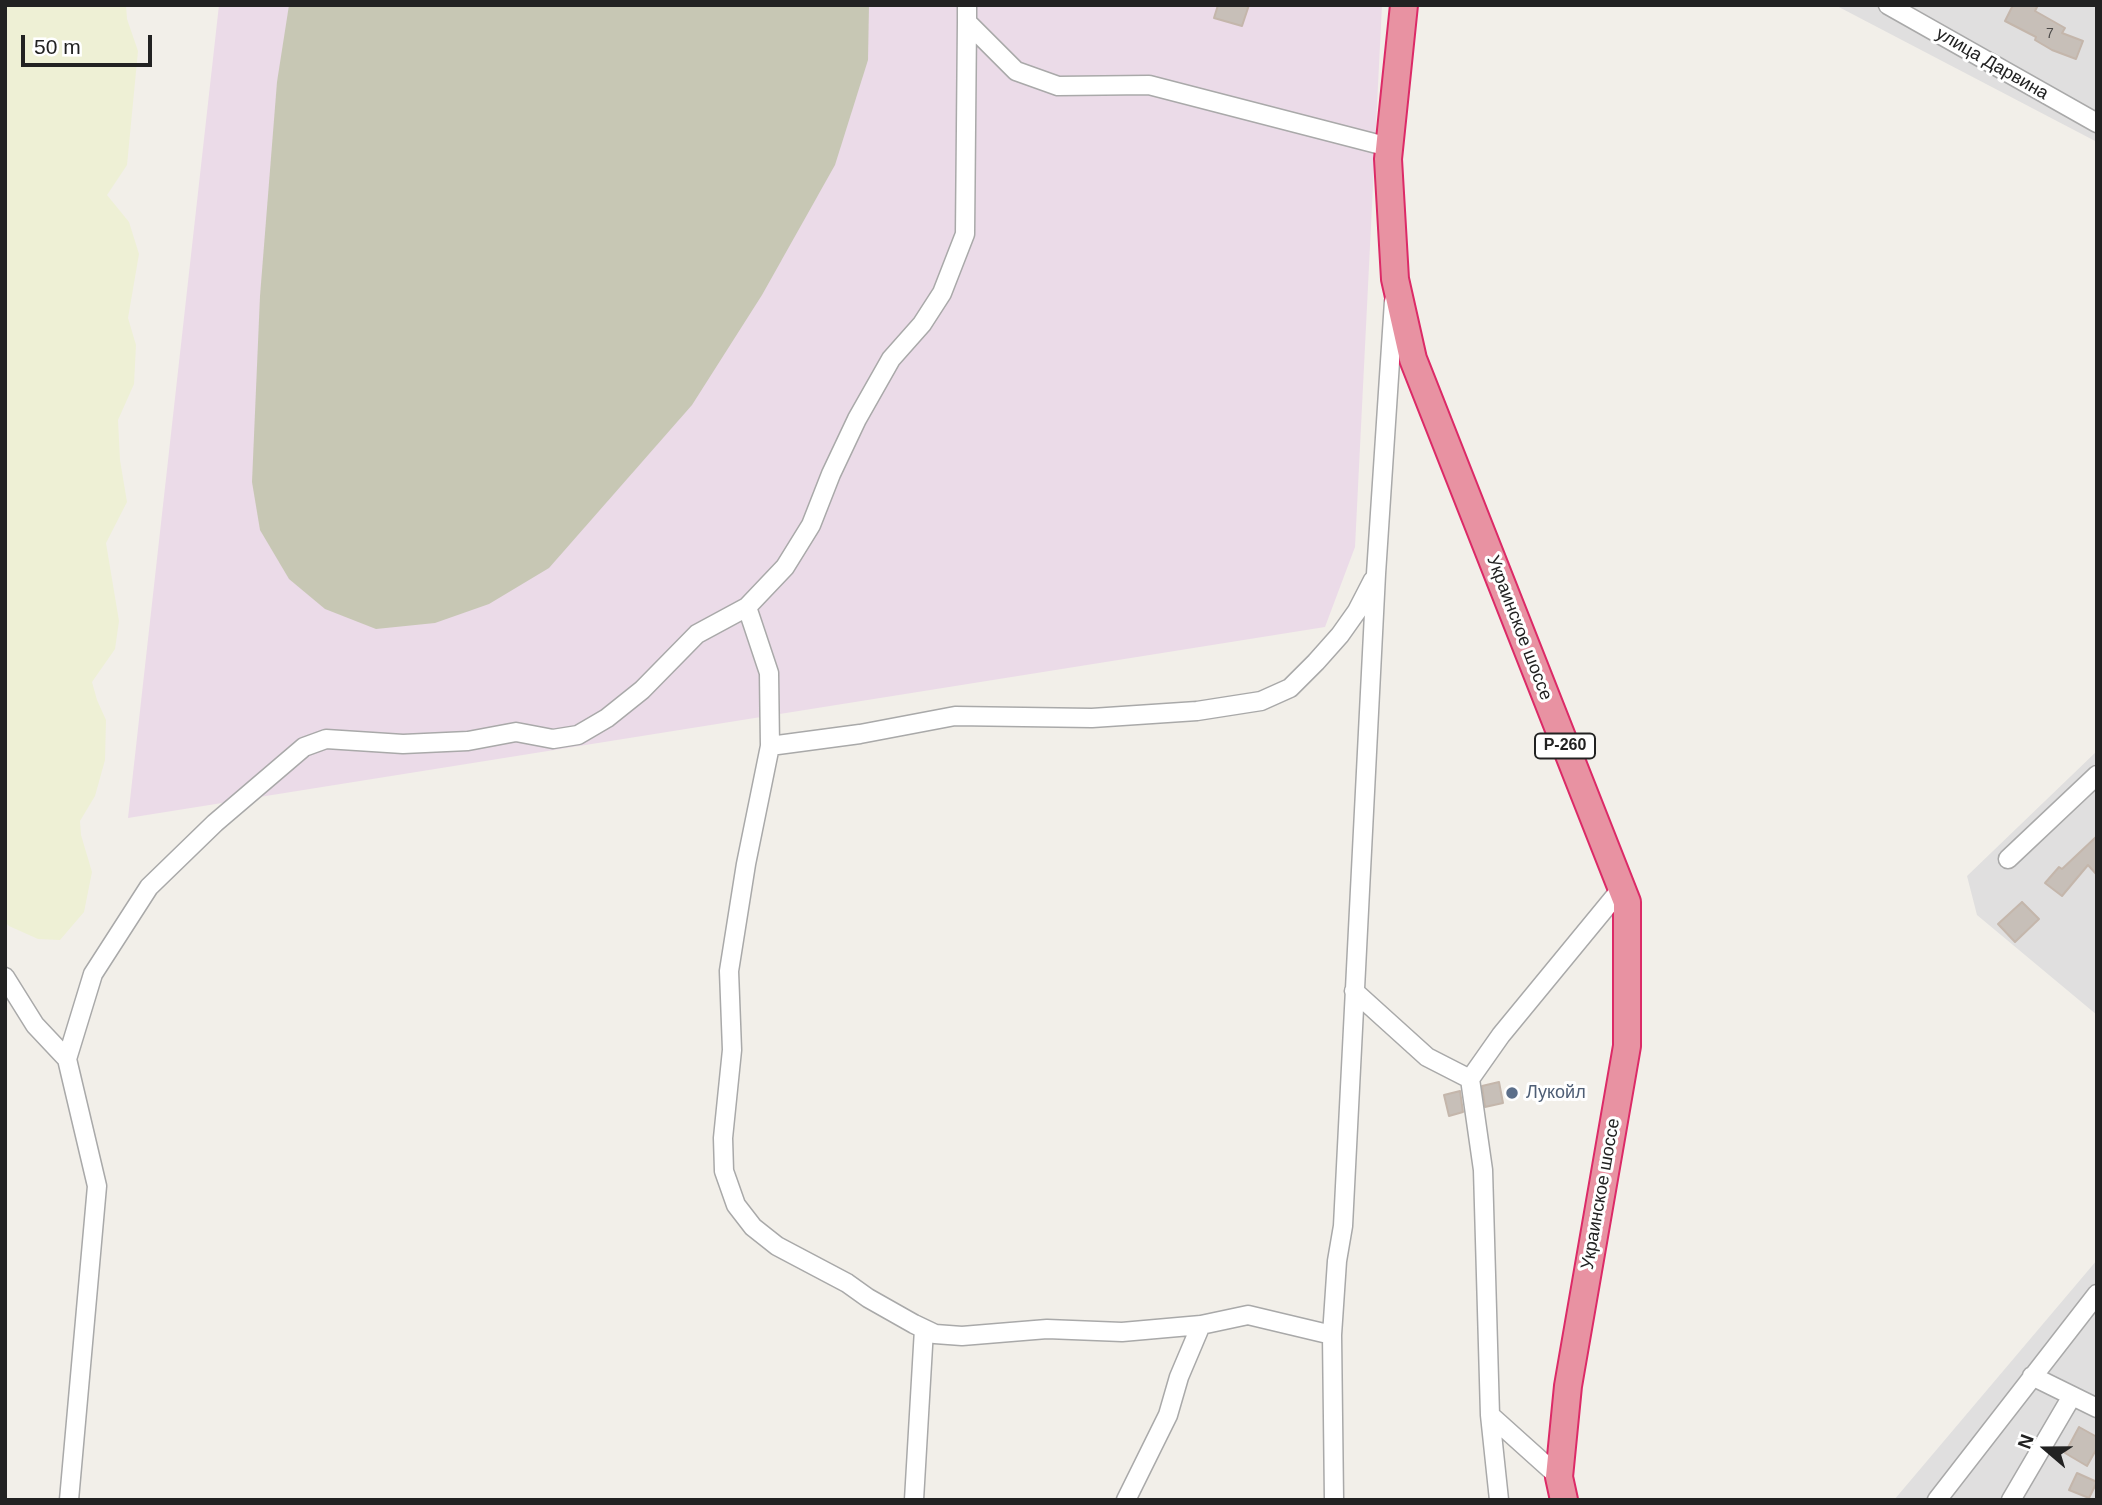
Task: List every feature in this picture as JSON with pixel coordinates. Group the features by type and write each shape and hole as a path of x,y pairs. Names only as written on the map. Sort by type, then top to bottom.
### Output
{"highway":[{"name":"Украинское шоссе","path":"1399,6 1389,147 1395,279 1413,359 1627,902 1627,1046 1568,1386 1562,1489"}],"street":[{"name":"улица Дарвина","path":"1888,5 2097,123"},
{"path":"967,14 1016,71 1058,86 1149,85 1389,147"},
{"path":"67,1059 93,974 149,887 215,823 304,747 326,739 403,744 468,741 516,732 553,739 578,735 607,718 642,690 697,634 747,607 785,567 811,525 857,419 891,359 922,324 942,293 965,234 967,14"},
{"path":"1334,1500 1332,1335 1337,1261 1343,1226 1376,574 1395,279"},
{"path":"770,746 955,716 1092,718 1197,711 1261,701 1290,688 1316,662 1357,611 1376,574"},
{"path":"747,607 769,673 770,746 746,864 729,971 732,1050 729,1100 723,1138 724,1171 736,1205 753,1227 777,1246 935,1334 962,1336 1047,1329 1122,1332 1201,1325 1248,1315 1332,1335"},
{"path":"2008,859 2097,775"},
{"path":"1499,1500 1490,1415 1482,1170 1470,1079 1500,1035 1621,889"},
{"path":"5,977 35,1025 67,1059 97,1186 69,1500"},
{"path":"1354,991 1427,1057 1470,1079"},
{"path":"1937,1500 2097,1294"},
{"path":"1126,1500 1168,1415 1179,1377 1201,1325"},
{"path":"914,1500 924,1329"},
{"path":"2032,1376 2097,1408"},
{"path":"2011,1500 2072,1396"},
{"path":"1490,1415 1562,1489"}],"shaded area":[{"path":"5,5 126,5 127,19 138,51 127,165 107,195 129,222 139,254 128,318 136,345 134,384 118,420 120,460 127,502 106,543 119,621 115,649 92,682 106,720 105,760 95,796 80,821 81,835 92,872 84,912 60,940 38,939 5,922"},
{"path":"219,5 1382,5 1355,547 1325,627 128,818"},
{"path":"289,5 869,5 868,60 835,165 762,295 692,405 549,568 489,604 435,623 376,629 325,609 289,579 260,530 252,482 260,296 277,82"},
{"path":"1835,5 2097,5 2097,142"},
{"path":"2097,751 2097,1015 1977,915 1967,876"},
{"path":"2097,1260 2097,1500 1894,1500"}],"building":[{"path":"1218,5 1249,5 1242,26 1214,18"},
{"path":"2013,5 2038,5 2035,11 2065,28 2062,33 2083,41 2076,59 2052,50 2035,40 2036,37 2005,21"},
{"path":"2097,836 2097,875 2088,865 2062,896 2045,883 2059,867 2062,869"},
{"path":"2022,902 2039,919 2015,942 1998,924"},
{"path":"1499,1082 1503,1103 1485,1107 1482,1086"},
{"path":"1460,1091 1463,1112 1449,1116 1444,1095"},
{"path":"2079,1427 2097,1437 2097,1448 2087,1466 2065,1453"},
{"path":"2077,1473 2097,1482 2089,1498 2069,1490"}],"place":[{"name":"Лукойл","path":"1512,1093"}]}
